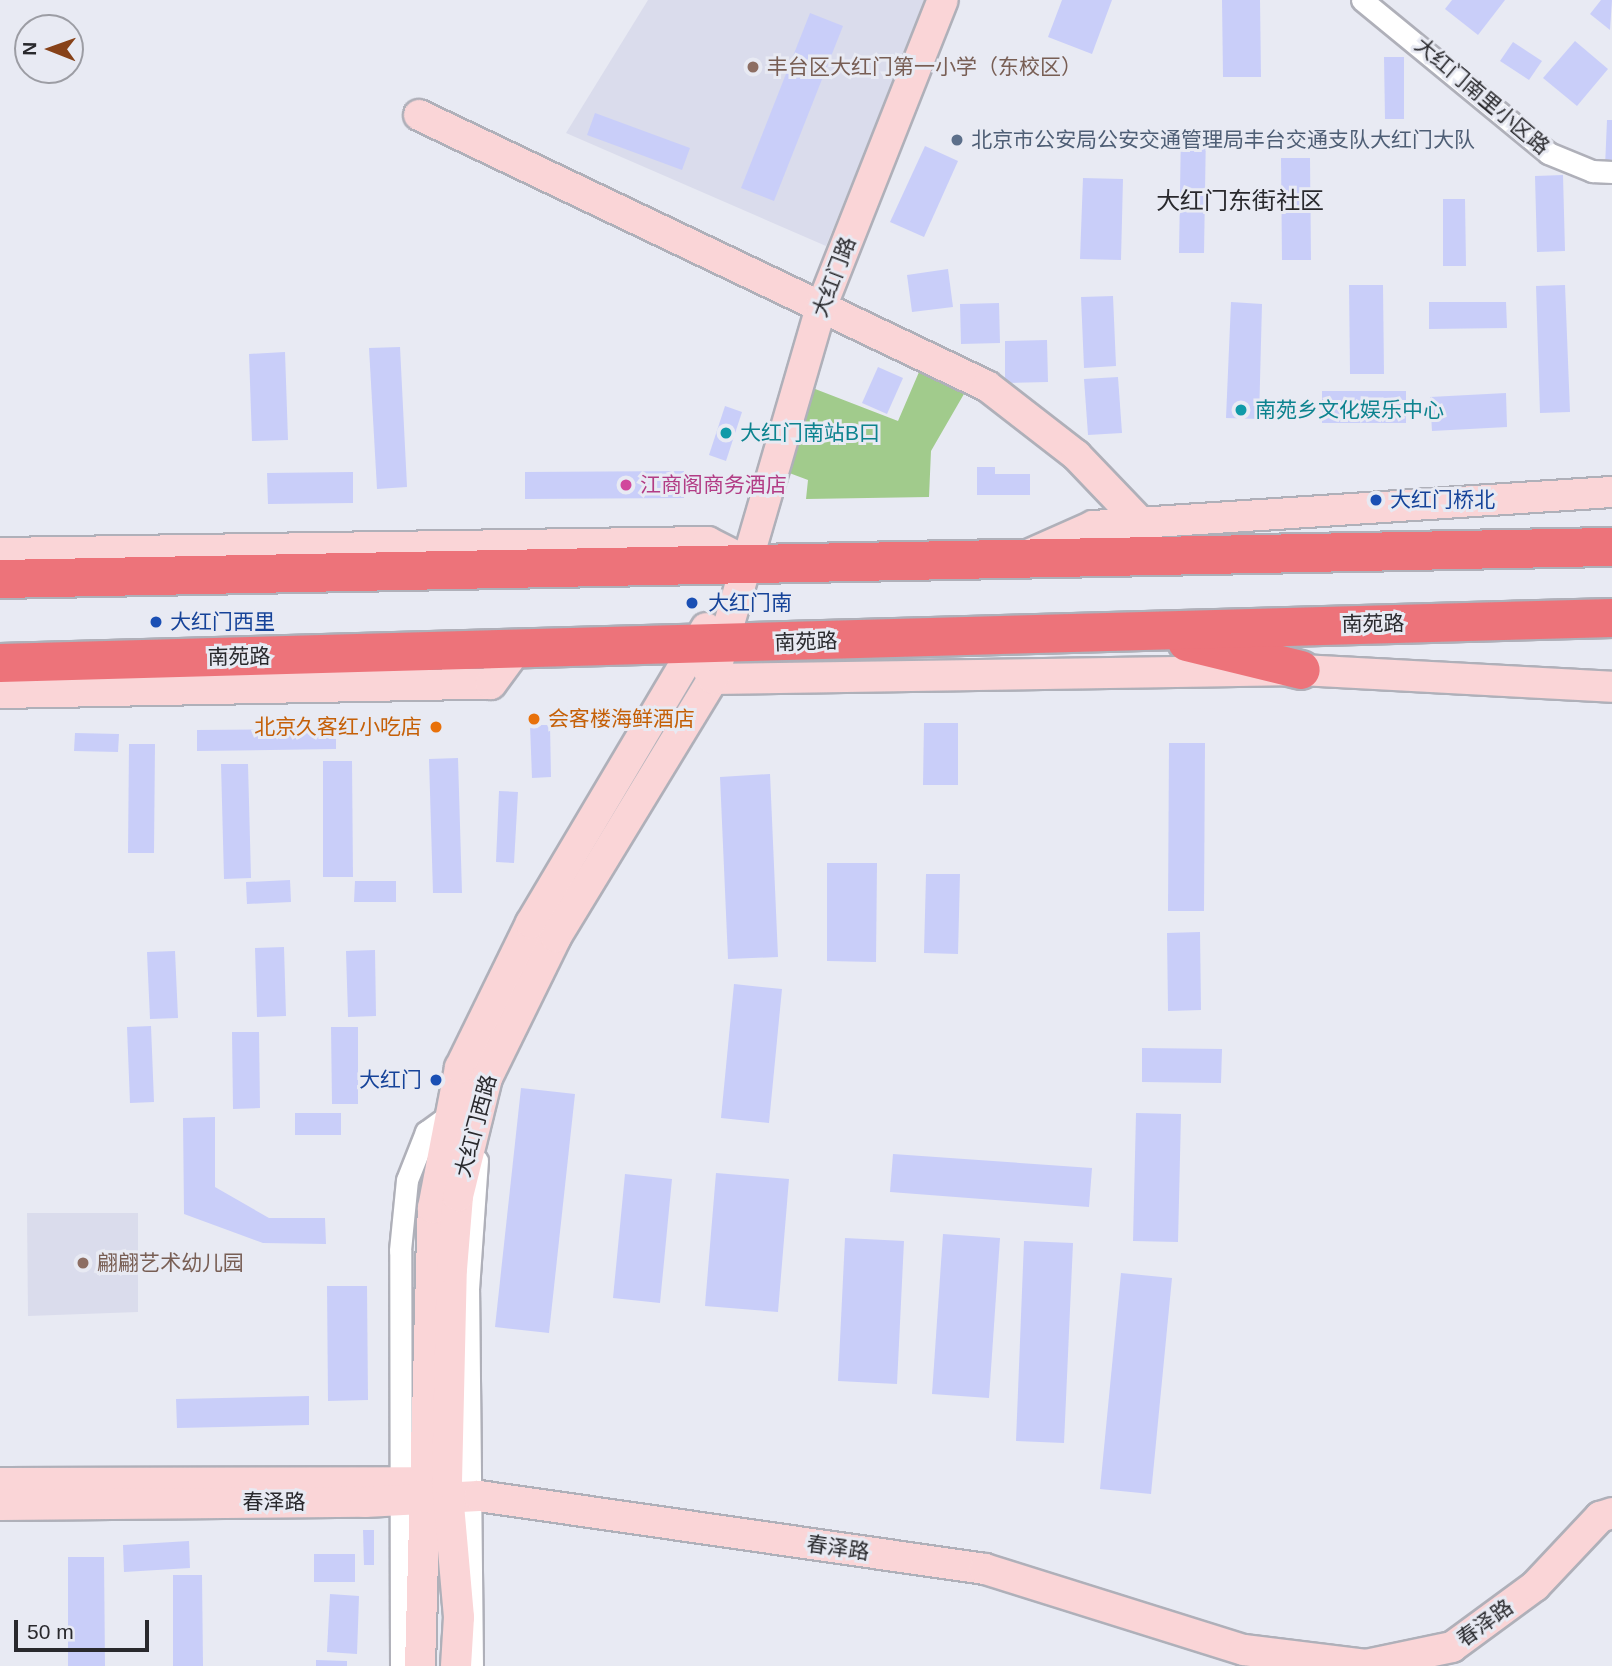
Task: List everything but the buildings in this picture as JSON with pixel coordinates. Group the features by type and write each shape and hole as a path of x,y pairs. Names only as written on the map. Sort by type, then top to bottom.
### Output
{"highway":[{"path":"0,579 244,577 745,561 1612,547"},
{"name":"南苑路","path":"0,663 516,650 710,657 1137,629 1612,618"},
{"path":"1137,629 1301,670"}],"street":[{"name":"大红门路","path":"710,657 745,561 822,305 943,0"},
{"name":"大红门南里小区路","path":"1362,0 1548,153 1592,171 1612,172"},
{"path":"419,115 987,386 1076,455 1142,523"},
{"path":"1023,557 1093,526 1272,517 1612,492"},
{"path":"0,553 708,542 745,561"},
{"path":"150,551 244,577"},
{"path":"0,693 491,684 516,650"},
{"path":"710,657 1301,670 1612,687"},
{"name":"大红门西路","path":"420,1666 458,1196 482,1099 519,1005 710,657"},
{"name":"大红门西路","path":"462,1664 459,1617 435,1490 433,1208 460,1068 494,993 710,657"},
{"name":"春泽路","path":"0,1483 435,1490 740,1517 987,1557 1246,1634 1365,1648 1446,1629 1526,1574 1589,1507 1612,1499"},
{"path":"401,1666 435,1490"},
{"name":"春泽路","path":"0,1505 435,1490 985,1569 1244,1650 1366,1665 1452,1647 1535,1586 1600,1517 1612,1513"}],"shaded area":[{"name":"丰台区大红门第一小学（东校区）","path":"648,0 927,0 826,246 566,133"},
{"name":"翩翩艺术幼儿园","path":"27,1213 138,1213 138,1312 28,1316"}],"green space":[{"path":"922,365 968,387 931,451 929,497 806,499 808,480 784,471 810,387 898,421"}],"place":[{"name":"丰台区大红门第一小学（东校区）","path":"753,67"},
{"name":"北京市公安局公安交通管理局丰台交通支队大红门大队","path":"957,140"},
{"name":"南苑乡文化娱乐中心","path":"1241,410"},
{"name":"大红门南站B口","path":"726,433"},
{"name":"江商阁商务酒店","path":"626,485"},
{"name":"大红门桥北","path":"1376,500"},
{"name":"大红门南","path":"692,603"},
{"name":"大红门西里","path":"156,622"},
{"name":"会客楼海鲜酒店","path":"534,719"},
{"name":"北京久客红小吃店","path":"436,727"},
{"name":"大红门","path":"436,1080"},
{"name":"翩翩艺术幼儿园","path":"83,1263"}],"district":[{"name":"大红门东街社区","path":"1240,201"}]}
